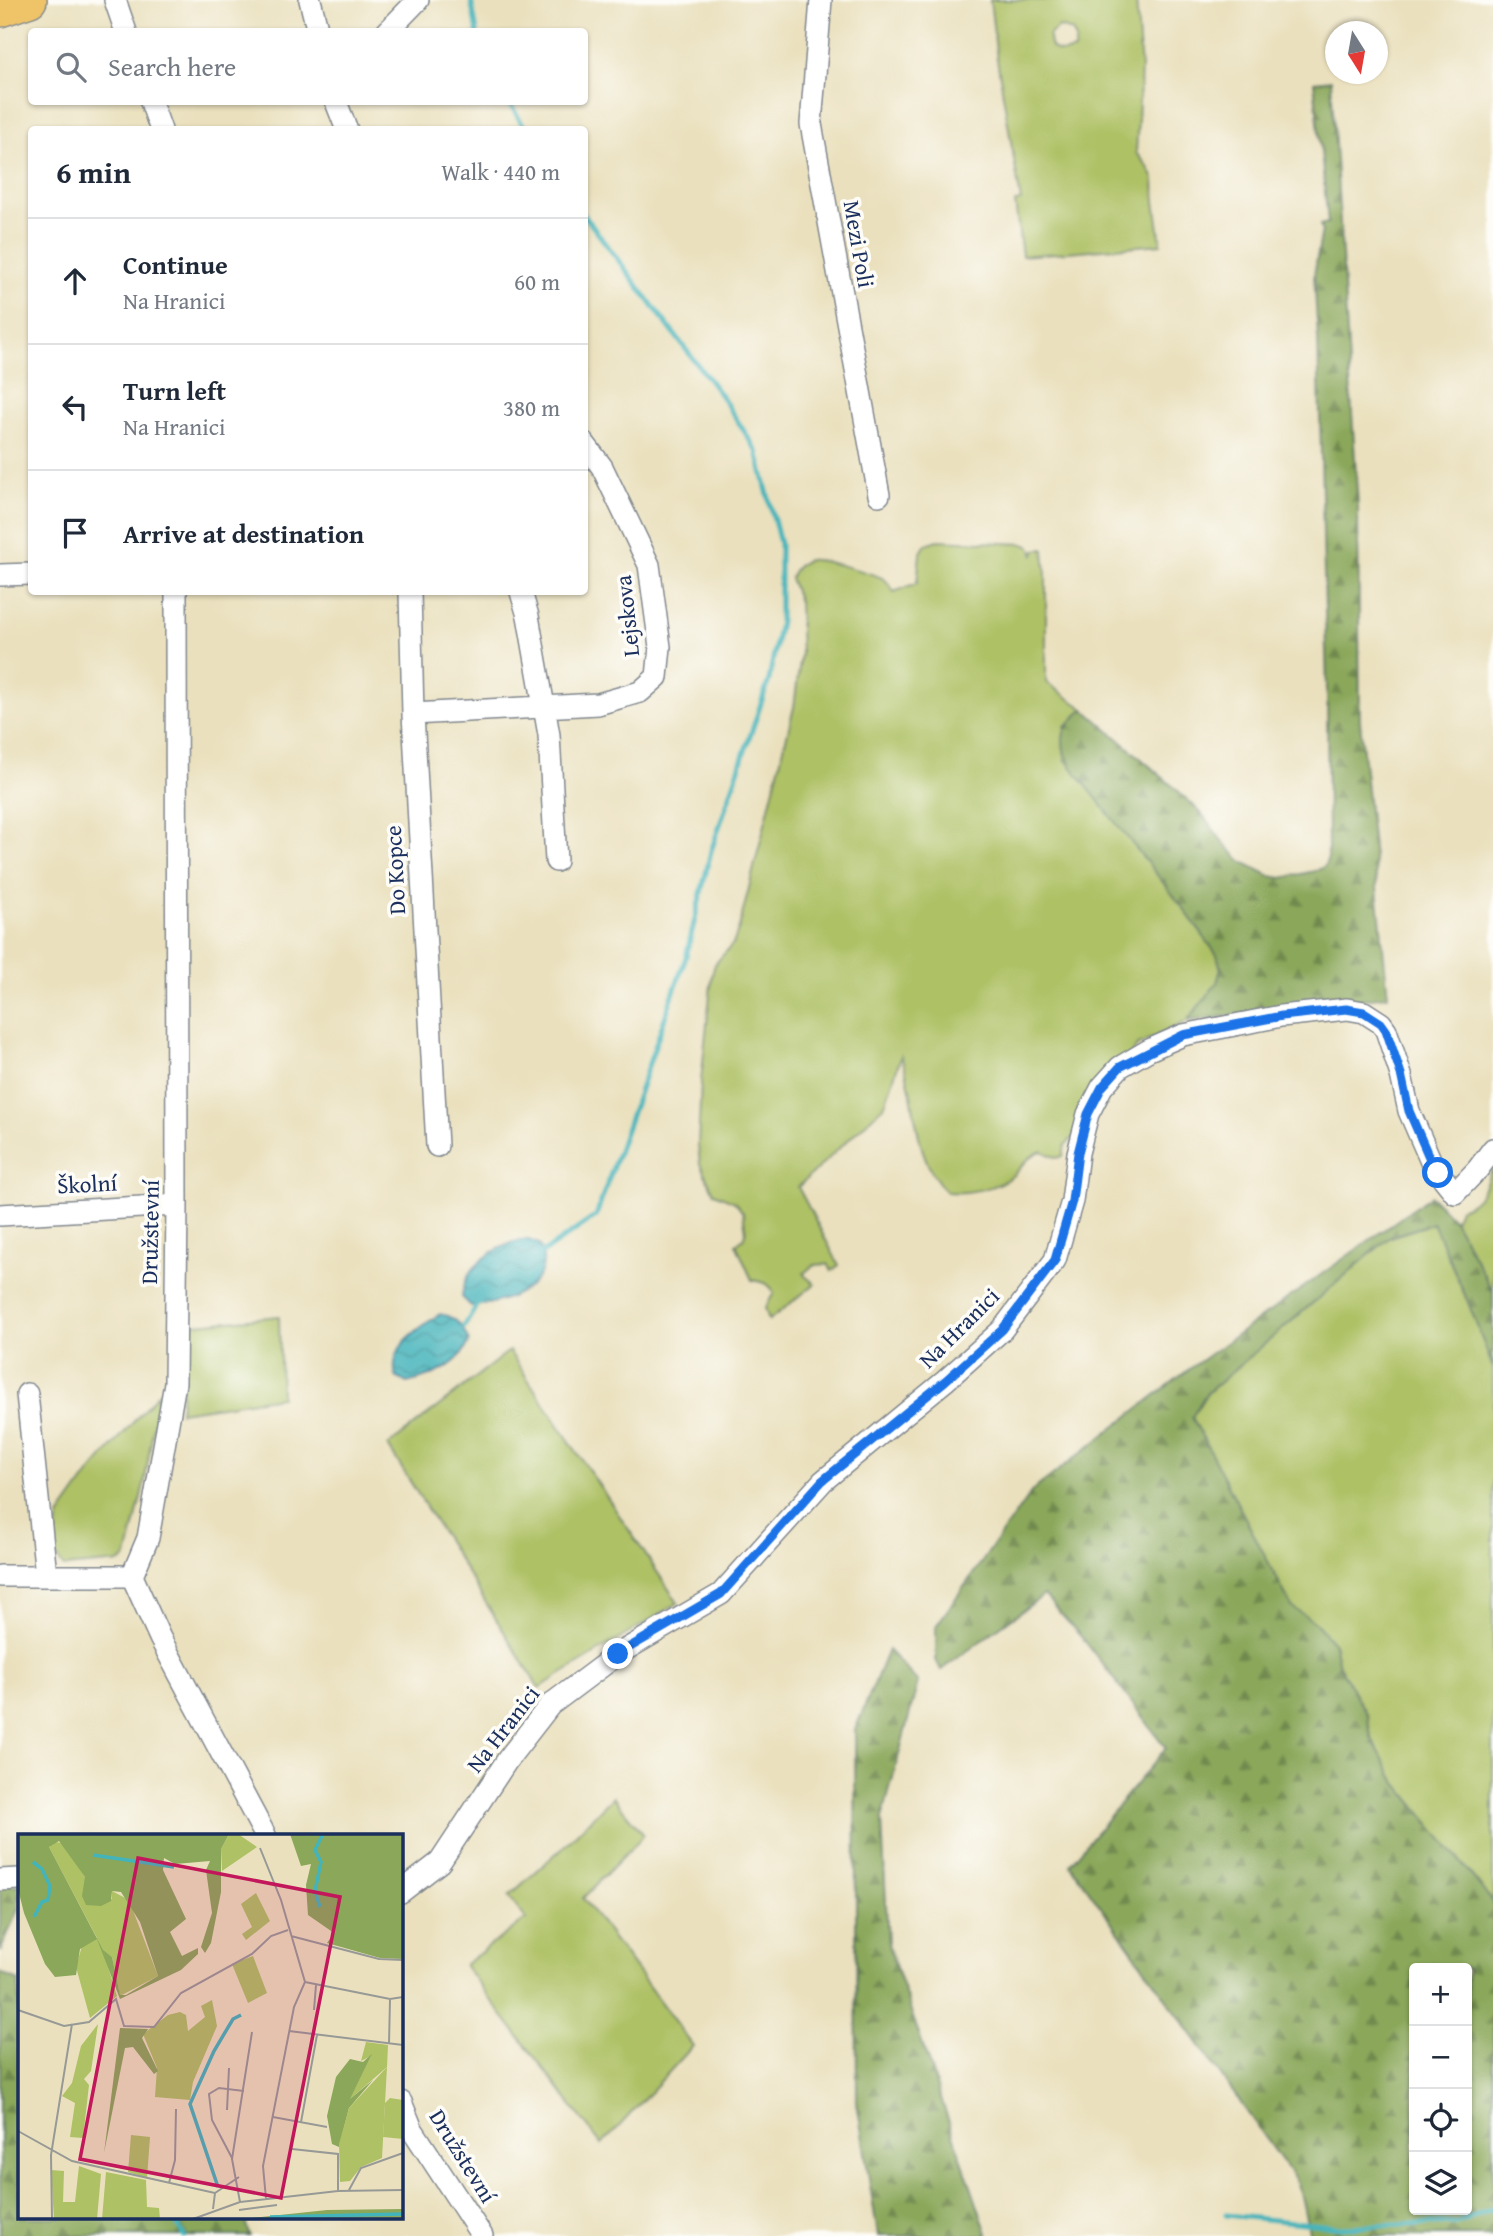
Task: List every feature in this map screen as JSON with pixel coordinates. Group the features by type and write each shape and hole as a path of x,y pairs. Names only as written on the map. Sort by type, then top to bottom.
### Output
{"main road":[{"path":"0,9 30,0"}],"street":[{"path":"0,9 2,0"},
{"path":"115,0 125,28"},
{"path":"310,0 317,28"},
{"path":"391,28 418,0"},
{"name":"Mezi Poli","path":"821,0 811,124 879,495"},
{"path":"152,105 160,126"},
{"path":"337,105 345,126"},
{"name":"Lejskova","path":"412,714 598,704 640,692 657,677 660,647 649,565 602,467 588,448"},
{"path":"0,575 28,574"},
{"name":"Družstevní","path":"132,1576 148,1538 175,1383 176,595"},
{"name":"Do Kopce","path":"410,595 412,714 437,1146"},
{"path":"522,595 549,735 556,861"},
{"name":"Na Hranici","path":"402,1891 440,1862 508,1759 550,1705 618,1654 721,1594 822,1481 945,1381 1002,1330 1055,1260 1072,1201 1078,1153 1088,1114 1102,1087 1120,1067 1183,1035 1282,1016 1346,1009 1364,1012 1381,1023 1386,1030 1401,1074 1409,1111 1432,1164 1455,1193 1493,1149"},
{"name":"Školní","path":"0,1215 177,1205"},
{"path":"27,1394 46,1575"},
{"path":"0,1576 132,1576 160,1638 264,1834"},
{"path":"0,1880 18,1879"},
{"name":"Družstevní","path":"402,2104 412,2129 482,2236"}],"green space":[{"path":"990,0 1136,0 1141,69 1136,153 1154,179 1161,244 1022,256 1015,202 1021,201","holes":["1059,27 1072,31 1076,39 1074,50 1059,52 1052,48 1050,34"]},
{"path":"1325,81 1325,84 1331,84 1358,506 1360,721 1388,996 1187,1021 1217,983 1221,969 1217,955 1181,905 1066,760 1063,737 1067,726 1084,709 1201,813 1241,861 1270,876 1282,878 1324,867 1328,858 1327,691 1314,275 1322,230 1320,225 1328,223 1314,82"},
{"path":"938,540 1024,544 1031,547 1034,556 1035,550 1044,549 1046,682 1084,709 1065,727 1066,760 1181,905 1217,955 1221,969 1217,983 1187,1021 1137,1046 1072,1139 1065,1145 1063,1156 1057,1158 1042,1151 1037,1153 1005,1181 981,1190 947,1192 935,1178 921,1145 901,1056 885,1105 798,1187 839,1265 832,1271 828,1264 814,1265 804,1273 815,1284 769,1320 765,1308 774,1293 768,1285 752,1280 736,1244 745,1237 743,1213 735,1202 714,1193 700,1164 698,1145 701,1081 712,975 715,964 733,944 739,928 794,707 801,654 799,602 790,578 800,564 815,560 879,577 890,585 894,592 917,583 920,554 926,544"},
{"path":"1493,1167 1493,1291 1454,1220 1459,1209 1473,1202 1481,1193"},
{"path":"1431,1196 1454,1220 1493,1292 1493,1368 1468,1302 1433,1223 1390,1237 1206,1394 1192,1417 1292,1607 1316,1623 1334,1644 1339,1666 1367,1715 1371,1737 1395,1781 1493,1902 1493,2236 1310,2236 1298,2183 1070,1864 1166,1748 1084,1640 1044,1595 941,1670 936,1660 936,1626 1032,1491 1188,1370"},
{"path":"1434,1223 1493,1368 1493,1902 1395,1781 1371,1737 1367,1715 1339,1666 1334,1644 1292,1607 1191,1417 1206,1394 1390,1237"},
{"path":"279,1316 281,1397 180,1412 187,1325"},
{"path":"509,1351 678,1603 539,1688 388,1446"},
{"path":"159,1392 145,1480 127,1557 121,1562 64,1567 51,1550 60,1515 92,1470"},
{"path":"888,1650 918,1682 882,1819 888,1944 988,2236 878,2236 857,2102 855,1730"},
{"path":"613,1797 644,1835 583,1898 693,2046 602,2145 464,1965 526,1919 509,1896"},
{"path":"0,1885 18,1885 18,1909 0,1952"},
{"path":"0,1973 18,1981 18,2218 245,2218 250,2236 0,2236"}],"water":[{"path":"526,1239 539,1244 543,1258 541,1271 534,1281 511,1297 471,1306 462,1297 464,1286 475,1267 504,1246"},
{"path":"440,1314 455,1320 462,1327 469,1342 459,1358 444,1369 407,1383 396,1377 396,1356 400,1348 414,1333"}],"waterway":[{"path":"471,0 476,28"},
{"path":"511,105 524,126"},
{"path":"538,1256 596,1216 686,957 711,851 769,680 780,621 780,544 757,451 722,397 588,220"},
{"path":"464,1327 480,1300"},
{"path":"1226,2215 1341,2227 1457,2223 1493,2209"},
{"path":"174,2218 184,2236"}],"route":[{"path":"618,1654 721,1594 822,1481 945,1381 1002,1330 1055,1260 1072,1201 1078,1153 1088,1114 1102,1087 1120,1067 1183,1035 1213,1028 1282,1016 1346,1009 1364,1012 1375,1018 1386,1030 1401,1074 1409,1111 1438,1173"}]}
